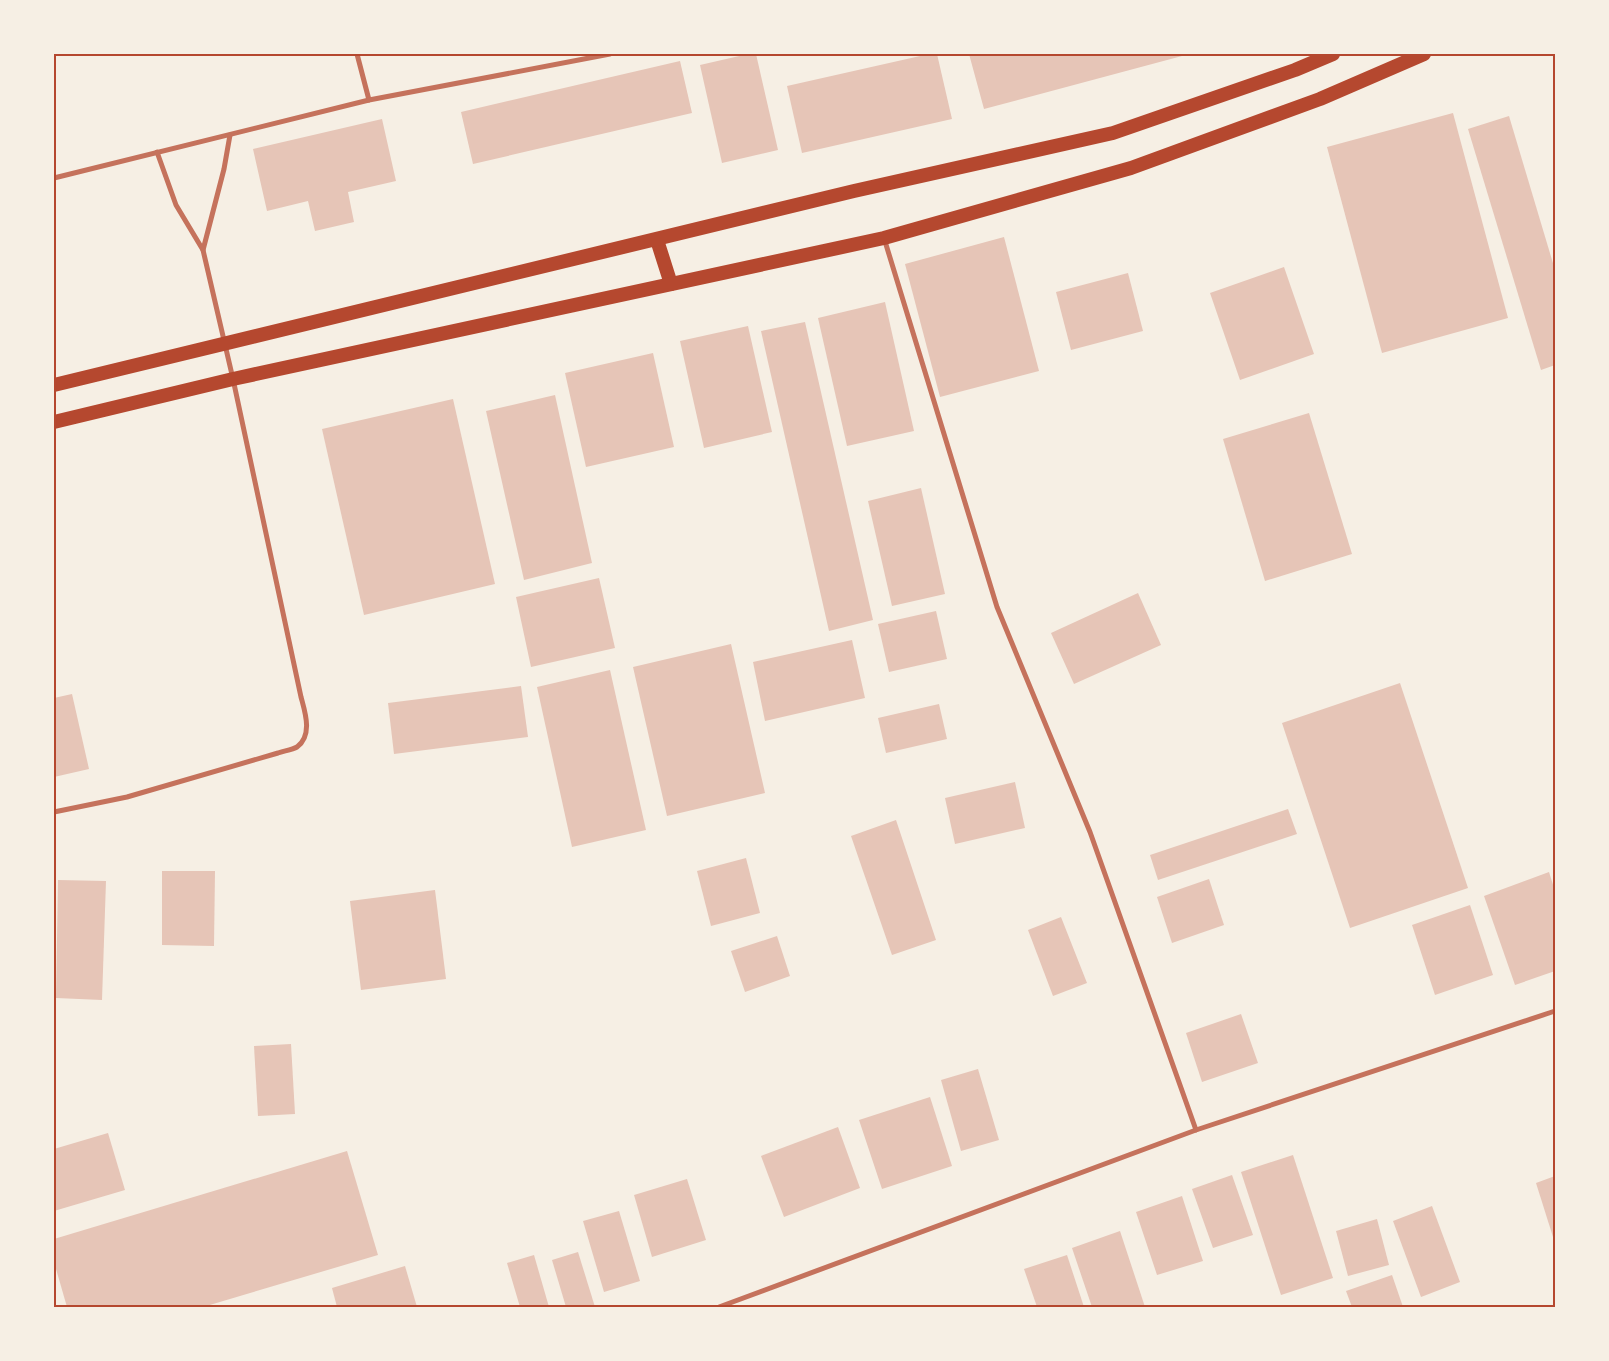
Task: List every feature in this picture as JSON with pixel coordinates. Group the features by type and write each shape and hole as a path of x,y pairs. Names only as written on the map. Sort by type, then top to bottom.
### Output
{"highway":[{"path":"54,385 854,191 1113,133 1295,70 1333,54"},
{"path":"54,422 233,379 884,238 1132,168 1320,99 1424,54"},
{"path":"657,240 671,284"}],"street":[{"path":"357,54 369,100"},
{"path":"54,178 369,100 610,54"},
{"path":"203,250 224,169 230,135"},
{"path":"54,812 128,797 297,747 304,737 307,726 233,379 203,250 176,205 157,152"},
{"path":"884,238 997,607 1090,832 1196,1130"},
{"path":"719,1307 1196,1130 1555,1011"}],"building":[{"path":"748,54 756,54 778,150 722,163 700,65"},
{"path":"929,54 937,54 952,119 802,153 787,86"},
{"path":"969,54 1181,54 1182,56 984,109"},
{"path":"680,61 692,113 473,164 461,112"},
{"path":"1453,113 1508,318 1382,353 1327,147"},
{"path":"1509,116 1555,270 1555,365 1541,370 1468,129"},
{"path":"382,119 396,181 348,192 354,222 315,231 308,201 267,211 253,149"},
{"path":"1004,237 1039,371 940,397 905,264"},
{"path":"1284,267 1314,354 1240,380 1210,293"},
{"path":"1128,273 1143,331 1071,350 1056,292"},
{"path":"885,302 914,431 847,446 818,318"},
{"path":"805,322 873,620 829,631 761,331"},
{"path":"748,326 772,432 704,448 680,341"},
{"path":"653,353 674,447 586,467 565,373"},
{"path":"555,395 592,563 524,580 486,411"},
{"path":"453,399 495,584 364,615 322,429"},
{"path":"1309,413 1352,554 1265,581 1223,439"},
{"path":"921,488 945,594 892,606 868,501"},
{"path":"599,578 615,648 531,667 516,597"},
{"path":"1138,593 1161,645 1074,684 1051,633"},
{"path":"936,611 947,659 889,672 878,624"},
{"path":"852,640 865,698 765,721 753,662"},
{"path":"731,644 765,793 667,816 633,667"},
{"path":"610,670 646,830 572,847 537,687"},
{"path":"1400,683 1468,888 1350,928 1282,723"},
{"path":"521,686 528,737 394,754 388,703"},
{"path":"72,694 89,769 54,777 54,698"},
{"path":"939,704 947,739 886,753 878,718"},
{"path":"1015,782 1025,828 955,844 945,798"},
{"path":"1288,809 1297,834 1158,880 1150,855"},
{"path":"896,820 936,940 892,955 851,836"},
{"path":"746,858 760,913 711,926 697,871"},
{"path":"162,871 215,871 214,946 162,945"},
{"path":"1549,872 1555,891 1555,971 1515,985 1484,896"},
{"path":"1209,879 1224,925 1172,943 1157,897"},
{"path":"58,880 106,881 102,1000 56,998"},
{"path":"435,890 446,979 361,990 350,901"},
{"path":"1470,905 1493,975 1435,995 1412,925"},
{"path":"1061,917 1087,983 1053,996 1028,930"},
{"path":"777,936 790,976 745,992 731,951"},
{"path":"1241,1014 1258,1063 1202,1082 1186,1033"},
{"path":"291,1044 295,1114 258,1116 254,1046"},
{"path":"978,1069 999,1140 961,1151 941,1080"},
{"path":"930,1097 952,1166 882,1189 859,1120"},
{"path":"838,1127 860,1188 784,1217 761,1156"},
{"path":"108,1133 125,1190 54,1211 54,1149"},
{"path":"347,1151 378,1255 203,1307 67,1307 54,1262 54,1239"},
{"path":"1293,1155 1333,1278 1281,1295 1241,1172"},
{"path":"1232,1175 1253,1235 1213,1248 1192,1189"},
{"path":"1555,1176 1555,1236 1553,1237 1536,1183"},
{"path":"687,1179 706,1240 652,1257 634,1195"},
{"path":"1182,1196 1203,1261 1157,1275 1136,1212"},
{"path":"1432,1206 1460,1282 1421,1297 1393,1221"},
{"path":"619,1211 640,1281 604,1292 583,1221"},
{"path":"1377,1219 1389,1265 1348,1276 1336,1231"},
{"path":"1120,1231 1145,1307 1092,1307 1072,1248"},
{"path":"578,1252 595,1307 566,1307 552,1260"},
{"path":"534,1255 549,1307 520,1307 507,1263"},
{"path":"1067,1255 1084,1307 1037,1307 1024,1269"},
{"path":"405,1266 417,1307 337,1307 332,1288"},
{"path":"1392,1275 1403,1307 1352,1307 1346,1291"}]}
